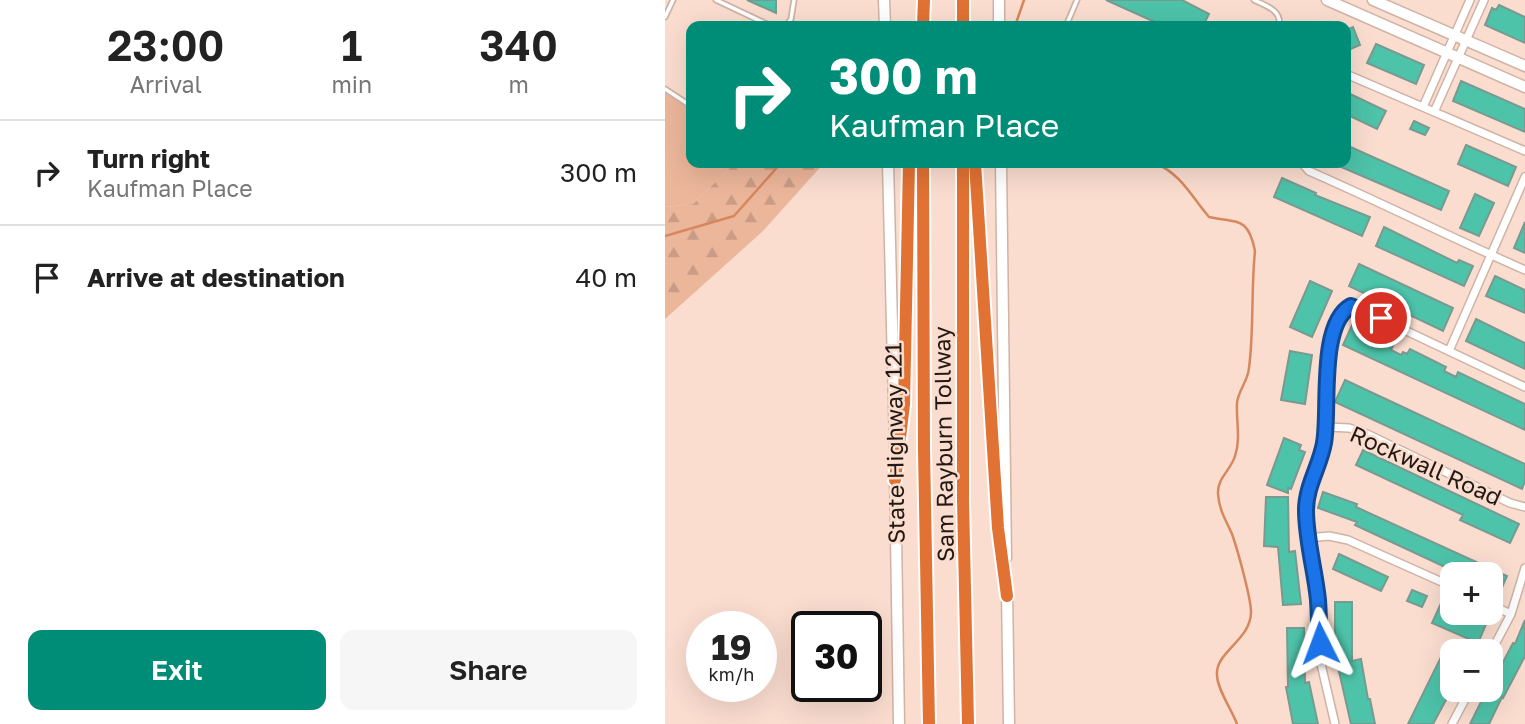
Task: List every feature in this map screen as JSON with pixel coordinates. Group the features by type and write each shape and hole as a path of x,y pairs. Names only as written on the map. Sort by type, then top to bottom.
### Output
{"highway":[{"path":"923,21 924,0"},
{"path":"963,0 963,21"},
{"path":"895,480 904,404 909,168"},
{"name":"Sam Rayburn Tollway","path":"923,168 929,724"},
{"name":"Sam Rayburn Tollway","path":"963,168 963,486 968,724"},
{"path":"975,168 998,528 1007,596"}],"main road":[{"path":"884,0 884,21"},
{"path":"999,0 999,21"},
{"path":"1327,0 1525,87"},
{"path":"1373,0 1525,66"},
{"name":"State Highway 121","path":"888,168 899,724"},
{"path":"1001,168 1009,724"}],"street":[{"path":"1423,107 1470,0"},
{"path":"1434,111 1484,0"},
{"path":"1351,76 1525,151"},
{"path":"1306,168 1525,270"},
{"path":"1449,351 1525,177"},
{"path":"1335,724 1321,664 1318,601 1306,509 1307,493 1322,452 1327,427 1324,393 1329,351 1338,319 1344,310 1351,306 1525,387"},
{"name":"Rockwall Road","path":"1327,427 1349,428 1367,433 1510,503 1525,507"},
{"path":"1308,538 1329,536 1348,540 1440,581"},
{"path":"1498,639 1520,592 1525,568"},
{"path":"1503,610 1511,614"},
{"path":"1453,724 1464,702"}],"lane":[{"path":"665,17 673,0"},
{"path":"716,0 760,21"},
{"path":"790,21 794,0"},
{"path":"1068,21 1077,0"},
{"path":"1254,0 1278,13 1280,21"},
{"path":"665,89 686,103"}],"green space":[{"path":"665,92 686,107 686,168 730,168 693,204 665,207"},
{"path":"730,168 820,168 763,231 665,319 665,207 693,204"}],"building":[{"path":"747,0 776,0 776,13"},
{"path":"1106,0 1182,0 1209,14 1206,21 1153,21"},
{"path":"1499,5 1525,17 1525,43 1485,25 1492,8 1496,10"},
{"path":"1353,27 1360,45 1351,49"},
{"path":"1376,44 1424,65 1416,84 1367,63"},
{"path":"1461,81 1525,109 1525,132 1453,101"},
{"path":"1351,94 1386,111 1377,129 1351,116"},
{"path":"1414,121 1429,128 1425,135 1410,129"},
{"path":"1466,145 1516,167 1508,186 1458,164"},
{"path":"1351,147 1449,191 1441,210 1344,168 1351,168"},
{"path":"1282,178 1316,193 1315,195 1370,217 1362,236 1274,197"},
{"path":"1475,194 1494,203 1479,236 1460,228"},
{"path":"1525,222 1525,253 1514,248"},
{"path":"1384,227 1457,263 1459,260 1473,266 1464,286 1376,246"},
{"path":"1359,264 1453,308 1443,331 1349,286"},
{"path":"1495,276 1525,290 1525,313 1486,296"},
{"path":"1310,281 1332,291 1312,337 1290,327"},
{"path":"1476,319 1525,343 1525,369 1466,341"},
{"path":"1353,323 1394,343 1391,350 1401,355 1403,352 1407,354 1410,349 1446,367 1444,371 1456,377 1458,372 1525,404 1525,430 1343,345"},
{"path":"1290,351 1312,355 1305,404 1281,400"},
{"path":"1345,380 1525,464 1522,489 1335,402"},
{"path":"1284,438 1301,445 1299,450 1305,452 1288,493 1267,485"},
{"path":"1363,450 1519,524 1510,543 1460,520 1463,515 1356,465"},
{"path":"1323,492 1357,504 1356,507 1476,562 1440,562 1440,565 1355,525 1357,522 1318,508"},
{"path":"1266,497 1288,497 1289,552 1295,551 1301,604 1283,605 1278,547 1264,546"},
{"path":"1339,554 1388,577 1381,591 1333,569"},
{"path":"1412,590 1427,596 1422,607 1407,601"},
{"path":"1335,602 1352,602 1352,661 1361,659 1375,724 1351,724 1335,654"},
{"path":"1440,605 1440,625 1486,625 1480,639 1469,639 1432,623"},
{"path":"1525,620 1525,656 1503,698 1503,662 1513,643 1515,644"},
{"path":"1287,628 1304,628 1305,683 1309,682 1318,724 1293,724 1286,687"},
{"path":"1440,659 1440,702 1445,702 1433,724 1408,724"},
{"path":"1481,702 1500,702 1489,724 1470,724"}],"waterway":[{"path":"1017,21 1024,0"},
{"path":"665,236 734,216 777,168"},
{"path":"1164,168 1179,179 1209,217 1235,221 1245,227 1255,251 1251,354 1248,373 1237,403 1237,450 1218,488 1221,510 1240,561 1251,612 1245,630 1221,659 1218,667 1219,687 1237,724"}],"route":[{"path":"1320,643 1318,601 1306,509 1307,493 1322,452 1327,427 1324,393 1329,351 1338,319 1344,310 1351,306 1381,318"}]}
